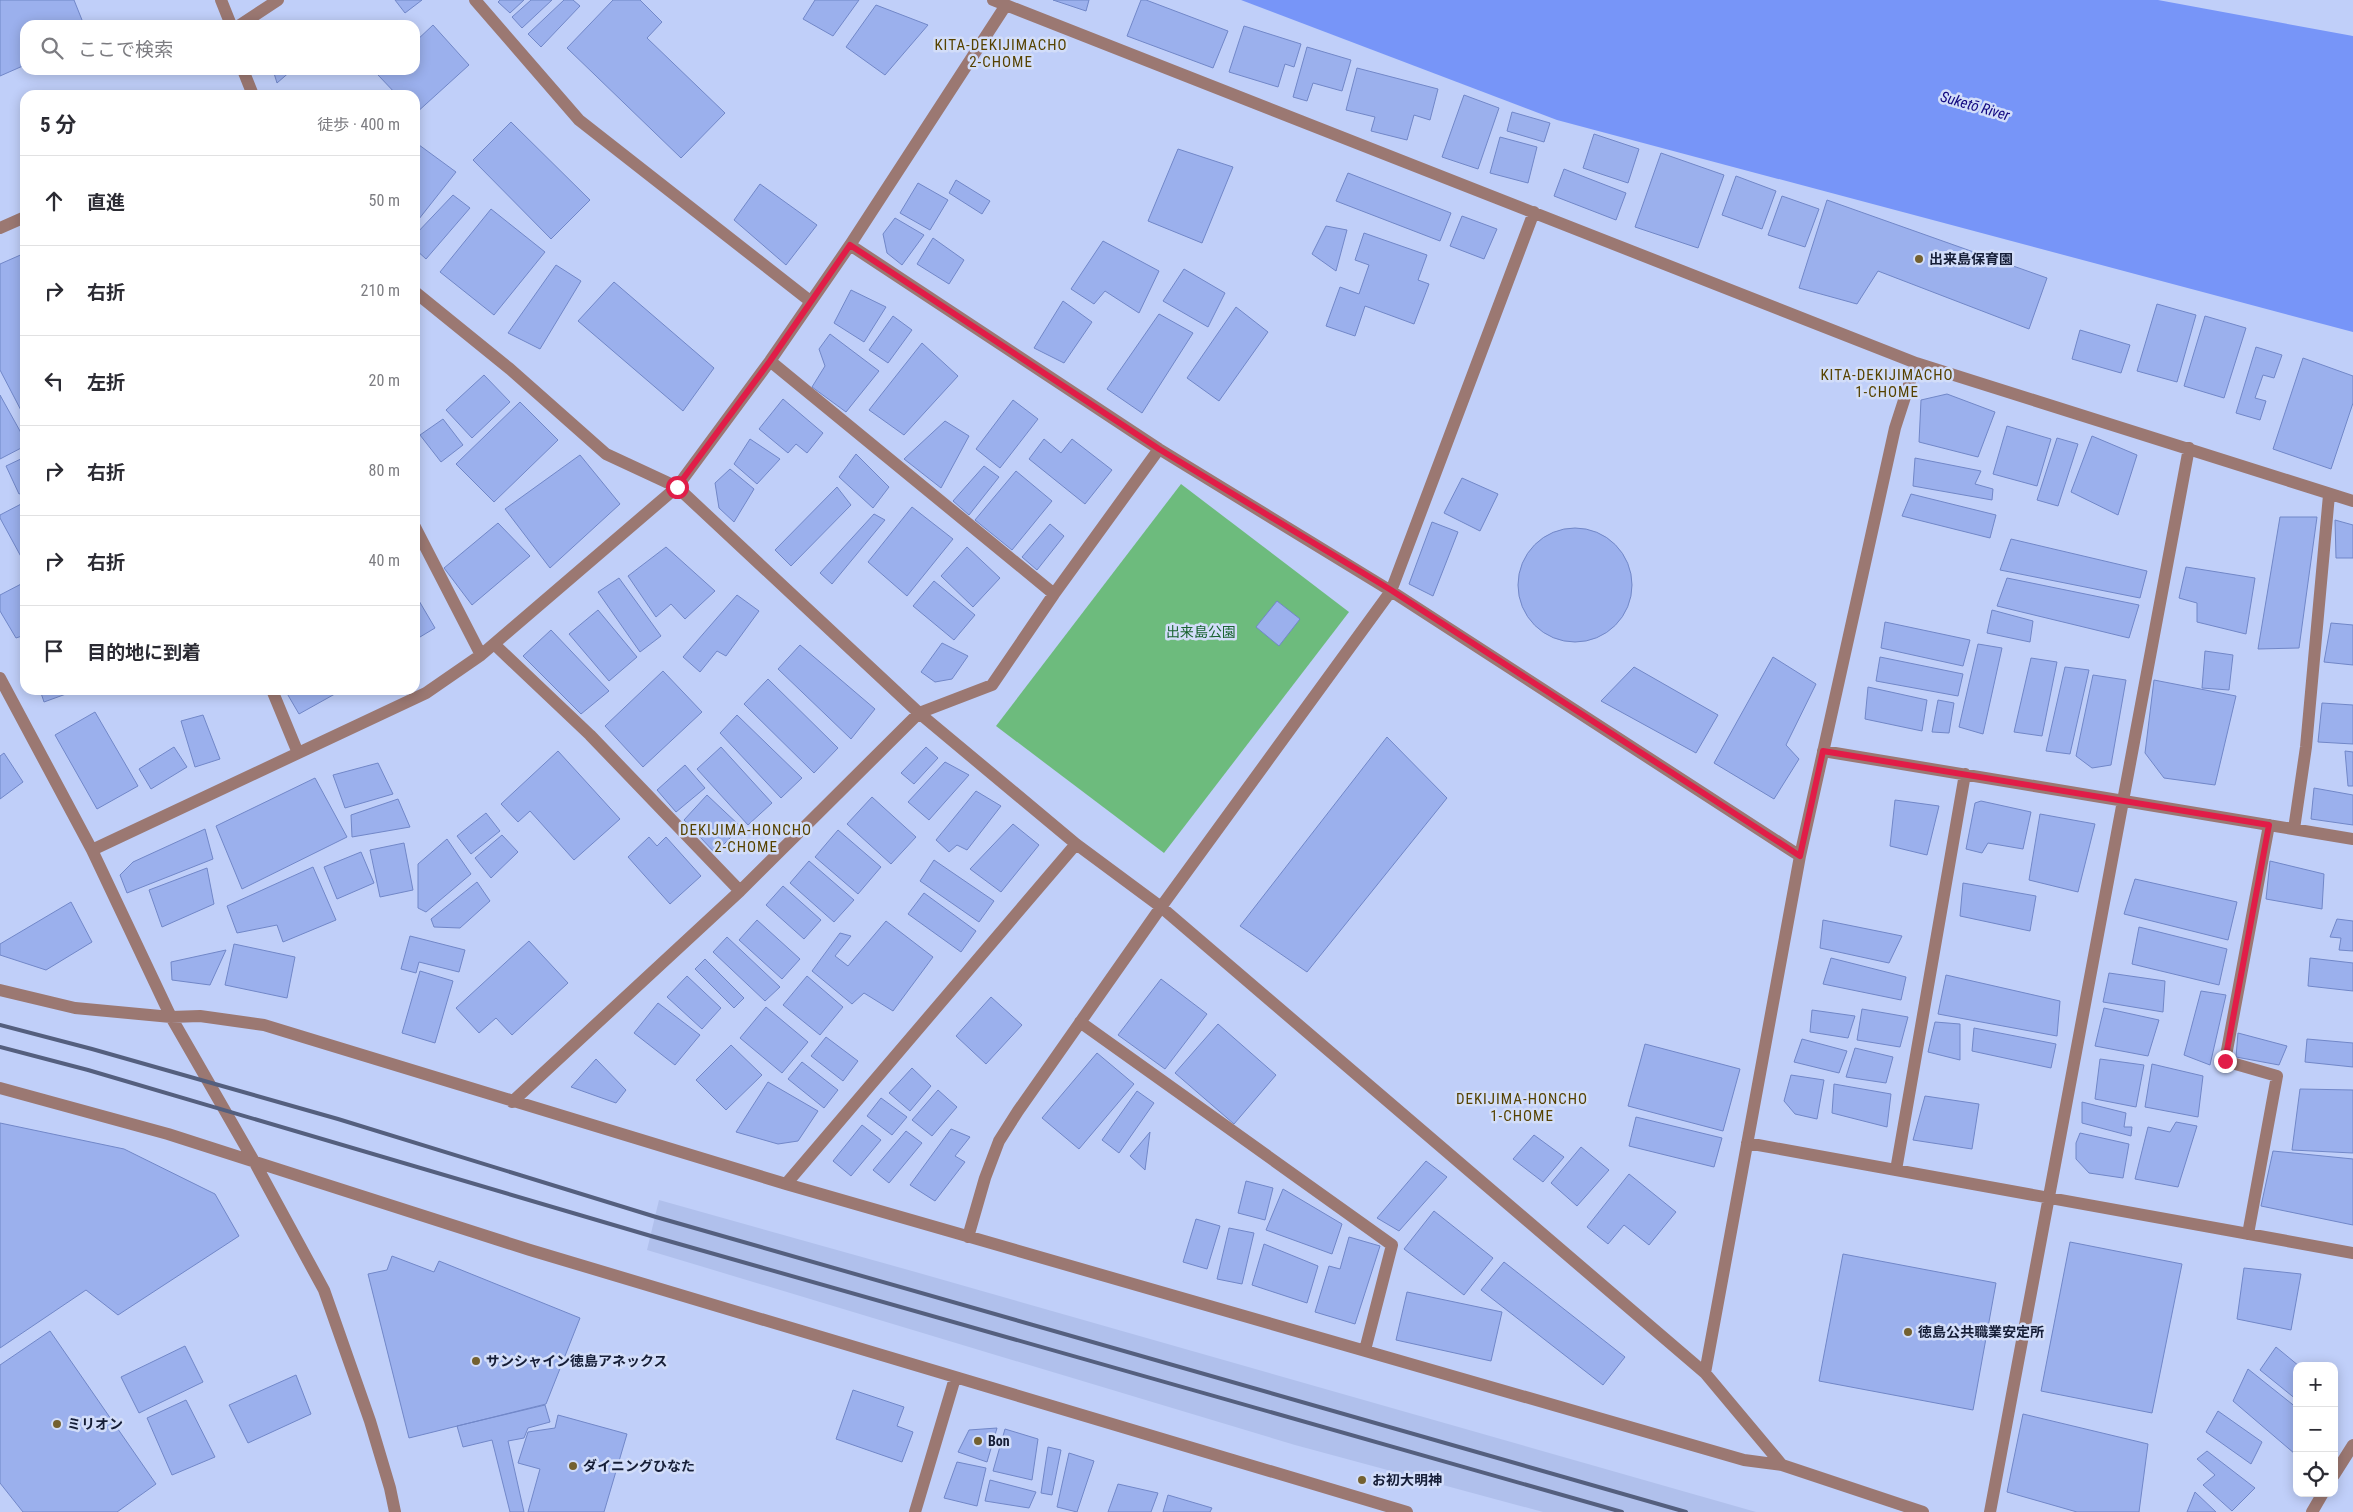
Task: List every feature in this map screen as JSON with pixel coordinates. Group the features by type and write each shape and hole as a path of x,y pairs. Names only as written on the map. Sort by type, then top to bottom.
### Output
{"street":[{"path":"221,0 229,20"},
{"path":"248,20 278,0"},
{"path":"475,0 579,120 810,301"},
{"path":"993,0 1916,363 2189,448 2329,495 2353,501"},
{"path":"92,850 426,693 481,655 677,487 770,361 850,245 1006,5"},
{"path":"245,75 251,90"},
{"path":"968,1237 985,1178 999,1141 1018,1111 1161,907 1391,590 1534,212"},
{"path":"0,228 20,219"},
{"path":"850,245 1159,449 1391,590 1800,856"},
{"path":"420,296 510,369 606,454 677,487 919,712 1076,844 1161,907 1705,1373 1782,1465"},
{"path":"770,361 1054,594"},
{"path":"1705,1373 1800,856 1895,428 1916,363"},
{"path":"1990,1512 2189,448"},
{"path":"512,1102 740,891 919,712 992,685 1054,594 1159,449"},
{"path":"2294,829 2306,747 2329,495"},
{"path":"420,537 481,655"},
{"path":"494,644 586,731 740,891"},
{"path":"0,678 92,850 171,1017 255,1163 324,1290 370,1421 390,1488 395,1512"},
{"path":"274,695 298,753"},
{"path":"1823,751 2353,839"},
{"path":"1896,1170 1964,774"},
{"path":"2248,1234 2277,1076 2225,1061 2269,825"},
{"path":"786,1184 1076,844"},
{"path":"0,990 75,1008 171,1017 200,1016 264,1026 512,1102 968,1237 1744,1460 1782,1465 1923,1512"},
{"path":"1080,1022 1392,1245 1364,1350"},
{"path":"0,1088 168,1134 530,1250 1406,1512"},
{"path":"1747,1143 2353,1253"},
{"path":"915,1512 955,1378"},
{"path":"2338,1469 2353,1445"},
{"path":"2312,1512 2321,1497"}],"shaded area":[{"path":"659,1200 1756,1512 1543,1512 1295,1445 647,1250"}],"green space":[{"name":"出来島公園","path":"1181,484 1349,612 1164,853 996,726"}],"water":[{"name":"Suketō River","path":"1241,0 2158,0 2353,36 2353,332 1557,120"}],"building":[{"path":"0,0 74,0 82,20 20,20 20,67 0,76"},
{"path":"395,0 422,0 405,13"},
{"path":"500,0 524,0 510,13 498,2"},
{"path":"531,0 552,0 522,28 512,17"},
{"path":"564,0 573,0 580,6 541,47 528,34"},
{"path":"613,0 640,0 662,22 647,38 725,113 681,158 567,48"},
{"path":"815,0 859,0 833,36 803,19"},
{"path":"1053,0 1089,0 1086,11"},
{"path":"1141,0 1146,0 1228,31 1213,68 1127,36"},
{"path":"876,5 928,25 885,75 846,47"},
{"path":"433,25 469,65 420,109 420,90 392,90 378,75 420,75 420,37"},
{"path":"1244,26 1301,44 1294,67 1285,64 1278,87 1229,72"},
{"path":"1307,47 1351,60 1342,91 1313,83 1307,101 1293,97"},
{"path":"1357,68 1438,89 1430,120 1414,115 1407,140 1371,131 1375,117 1346,110"},
{"path":"275,75 286,75 277,83"},
{"path":"1464,95 1499,108 1478,169 1442,157"},
{"path":"1512,112 1550,123 1544,142 1507,131"},
{"path":"511,122 590,200 551,239 473,160"},
{"path":"1594,134 1639,149 1628,183 1583,168"},
{"path":"1500,137 1537,147 1528,183 1490,173"},
{"path":"420,146 456,172 420,218"},
{"path":"1178,149 1233,167 1202,243 1148,221"},
{"path":"1661,153 1724,175 1698,248 1635,227"},
{"path":"1564,169 1626,193 1616,220 1554,196"},
{"path":"1348,173 1451,213 1440,241 1336,201"},
{"path":"1736,176 1776,191 1762,229 1722,215"},
{"path":"956,180 990,201 982,214 949,193"},
{"path":"918,183 948,200 930,230 900,213"},
{"path":"760,184 817,225 786,265 734,220"},
{"path":"453,195 470,208 426,259 420,254 420,230"},
{"path":"1782,196 1819,209 1805,247 1768,235"},
{"path":"1827,200 2047,278 2029,329 1878,271 1857,304 1799,288"},
{"path":"491,209 545,252 494,315 440,272"},
{"path":"1462,216 1497,229 1484,259 1450,246"},
{"path":"895,218 924,235 902,265 887,253 883,234"},
{"path":"1326,226 1347,230 1336,271 1312,254"},
{"path":"1364,233 1427,255 1418,280 1429,284 1414,324 1365,306 1355,336 1326,326 1340,287 1359,294 1369,265 1355,260"},
{"path":"933,238 964,260 949,284 917,264"},
{"path":"1103,241 1159,271 1139,313 1105,291 1094,304 1071,289"},
{"path":"20,255 20,408 0,370 0,264"},
{"path":"556,265 581,281 540,349 508,333"},
{"path":"1184,269 1225,293 1208,327 1163,301"},
{"path":"614,282 714,368 683,411 578,321"},
{"path":"851,290 886,307 864,342 834,323"},
{"path":"1063,301 1092,322 1064,363 1034,348"},
{"path":"2157,304 2196,315 2177,382 2137,371"},
{"path":"1236,307 1268,332 1219,401 1187,378"},
{"path":"1159,314 1193,333 1142,413 1107,389"},
{"path":"893,316 912,330 888,363 869,350"},
{"path":"2205,316 2246,328 2224,398 2184,386"},
{"path":"2080,330 2130,345 2121,373 2072,359"},
{"path":"830,334 879,371 846,412 812,387 825,366 819,349"},
{"path":"922,343 958,376 904,435 869,410"},
{"path":"2256,347 2282,355 2274,378 2263,375 2255,398 2266,401 2260,420 2236,413"},
{"path":"2303,358 2353,376 2353,403 2331,469 2273,449"},
{"path":"484,375 510,402 472,438 446,410"},
{"path":"1947,394 1995,412 1978,457 1919,442 1921,400"},
{"path":"0,395 20,431 20,449 0,459"},
{"path":"783,399 823,433 807,453 796,444 788,453 759,429"},
{"path":"1013,400 1038,419 1000,468 976,449"},
{"path":"520,402 558,440 494,502 456,464"},
{"path":"443,419 463,445 441,462 420,435"},
{"path":"945,421 969,436 941,488 904,459"},
{"path":"2007,426 2051,439 2037,486 1993,474"},
{"path":"2092,436 2137,455 2118,515 2071,492"},
{"path":"2057,438 2078,444 2058,506 2037,500"},
{"path":"750,439 780,459 757,484 734,464"},
{"path":"1044,439 1061,453 1072,439 1112,470 1085,504 1029,459"},
{"path":"856,454 889,487 873,508 839,477"},
{"path":"580,455 620,504 550,568 505,509"},
{"path":"1915,458 1981,471 1975,484 1993,489 1992,500 1913,486"},
{"path":"20,459 20,494 19,494 6,466"},
{"path":"984,466 999,477 969,515 953,501"},
{"path":"730,469 754,489 734,522 719,508 715,483"},
{"path":"1016,471 1052,501 1012,550 975,520"},
{"path":"1462,478 1498,494 1480,531 1444,513"},
{"path":"837,487 851,505 791,566 775,550"},
{"path":"1911,494 1996,515 1990,538 1902,516"},
{"path":"20,505 20,555 0,518 0,515"},
{"path":"912,507 953,539 907,596 868,562"},
{"path":"874,514 885,520 832,584 820,573"},
{"path":"2280,517 2317,517 2299,648 2258,649"},
{"path":"2335,520 2353,525 2353,558 2336,558"},
{"path":"1432,522 1458,532 1433,596 1409,584"},
{"path":"498,523 530,556 472,605 444,568"},
{"path":"1050,524 1064,536 1037,570 1022,557"},
{"path":"1575,528 1597,532 1607,537 1623,553 1628,563 1632,585 1628,607 1623,617 1607,633 1597,638 1575,642 1553,638 1543,633 1527,617 1522,607 1518,585 1522,563 1527,553 1543,537 1553,532"},
{"path":"2011,539 2147,571 2140,598 2000,570"},
{"path":"666,547 715,591 685,619 671,604 656,617 628,576"},
{"path":"967,547 1000,578 973,607 941,576"},
{"path":"2186,567 2255,578 2246,634 2197,622 2197,603 2179,598"},
{"path":"619,578 661,636 640,652 598,592"},
{"path":"2007,578 2139,605 2129,638 1997,606"},
{"path":"934,581 975,615 954,640 913,606"},
{"path":"20,585 20,637 16,638 0,611 0,595"},
{"path":"737,595 759,611 726,656 717,651 700,672 683,657"},
{"path":"1277,601 1300,619 1279,646 1256,627"},
{"path":"420,602 435,628 420,637"},
{"path":"598,610 637,657 609,681 569,634"},
{"path":"1992,610 2033,621 2030,642 1987,633"},
{"path":"1885,622 1970,640 1963,666 1881,648"},
{"path":"2331,623 2353,625 2353,665 2324,662"},
{"path":"551,630 609,691 581,714 523,656"},
{"path":"942,643 968,656 952,679 935,682 921,672"},
{"path":"1978,644 2002,648 1983,734 1959,727"},
{"path":"800,645 875,709 851,739 778,669"},
{"path":"2205,651 2233,655 2229,690 2202,688"},
{"path":"1773,657 1816,684 1786,745 1799,759 1774,799 1714,763"},
{"path":"1880,657 1963,674 1958,696 1876,681"},
{"path":"2031,658 2057,662 2042,736 2014,732"},
{"path":"1634,667 1718,715 1696,753 1601,701"},
{"path":"2065,667 2089,670 2070,754 2046,751"},
{"path":"663,671 702,712 643,767 605,726"},
{"path":"2093,675 2126,680 2111,765 2092,768 2076,756"},
{"path":"768,679 838,748 814,773 744,704"},
{"path":"2154,680 2236,696 2215,785 2164,778 2145,753"},
{"path":"1868,687 1927,700 1922,731 1865,719"},
{"path":"42,695 63,695 44,702"},
{"path":"288,695 333,695 299,714"},
{"path":"1938,700 1954,703 1949,733 1932,732"},
{"path":"2322,703 2353,705 2353,744 2318,742"},
{"path":"95,712 138,786 97,809 55,735"},
{"path":"203,715 220,759 195,767 181,721"},
{"path":"737,715 802,778 781,798 720,733"},
{"path":"1387,737 1447,798 1307,972 1240,926"},
{"path":"174,747 187,767 151,789 139,769"},
{"path":"721,747 772,803 748,825 697,769"},
{"path":"926,747 938,758 914,784 901,773"},
{"path":"558,751 620,819 574,860 530,811 518,822 501,804"},
{"path":"2345,751 2353,752 2353,786 2348,786"},
{"path":"4,753 23,782 0,799 0,756"},
{"path":"945,762 969,775 929,820 908,802"},
{"path":"378,763 393,794 345,808 333,775"},
{"path":"685,765 705,788 676,812 657,790"},
{"path":"315,778 347,837 242,889 216,826"},
{"path":"2314,788 2353,795 2353,825 2311,819"},
{"path":"976,791 1001,806 967,850 957,845 949,852 936,840"},
{"path":"707,795 741,827 715,853 684,820"},
{"path":"872,797 916,837 891,864 847,824"},
{"path":"398,799 410,827 352,837 351,815"},
{"path":"1895,800 1939,806 1927,855 1890,846"},
{"path":"1981,801 2031,812 2023,849 1988,843 1982,853 1966,849 1975,803"},
{"path":"486,813 500,831 471,854 457,836"},
{"path":"2040,814 2095,824 2078,892 2029,880"},
{"path":"1013,824 1039,845 1001,892 970,869"},
{"path":"205,829 213,859 127,893 120,875 133,862"},
{"path":"838,830 881,867 858,894 815,857"},
{"path":"502,835 518,852 491,878 475,858"},
{"path":"649,837 657,846 666,837 701,876 670,904 628,857"},
{"path":"447,839 471,874 426,912 418,908 418,864"},
{"path":"404,843 413,890 380,897 370,850"},
{"path":"361,852 374,883 337,899 324,867"},
{"path":"934,860 994,901 979,922 920,881"},
{"path":"809,861 854,900 834,922 790,883"},
{"path":"2270,861 2324,874 2322,909 2266,899"},
{"path":"313,867 336,920 283,942 277,925 237,933 227,906"},
{"path":"207,868 214,904 162,927 149,890"},
{"path":"2135,879 2237,902 2228,940 2124,914"},
{"path":"477,882 490,901 460,928 434,927 431,919"},
{"path":"1963,883 2036,896 2030,931 1960,916"},
{"path":"783,886 821,920 804,939 766,905"},
{"path":"924,893 976,931 961,952 908,914"},
{"path":"71,902 92,942 46,970 0,955 0,944"},
{"path":"2337,919 2353,921 2353,951 2339,950 2341,938 2330,937"},
{"path":"757,920 800,959 782,979 739,940"},
{"path":"1823,920 1902,936 1889,963 1820,948"},
{"path":"886,921 933,957 893,1011 864,993 852,1004 812,971 840,933 851,936 835,956 848,966"},
{"path":"2139,927 2227,949 2219,985 2132,964"},
{"path":"410,936 465,950 459,972 419,962 416,973 401,969"},
{"path":"727,937 780,987 765,1001 713,952"},
{"path":"529,941 568,983 512,1035 496,1018 479,1033 456,1008"},
{"path":"234,944 295,957 287,998 225,985"},
{"path":"226,950 210,985 172,980 171,962"},
{"path":"1831,958 1906,977 1901,1000 1823,984"},
{"path":"2310,958 2353,963 2353,991 2308,986"},
{"path":"705,959 744,998 734,1008 695,969"},
{"path":"420,971 453,981 435,1043 402,1033"},
{"path":"2109,973 2165,981 2163,1012 2103,1002"},
{"path":"1946,975 2060,1001 2057,1036 1938,1014"},
{"path":"687,976 721,1008 702,1029 667,997"},
{"path":"807,976 843,1007 820,1035 783,1005"},
{"path":"1161,979 1207,1014 1165,1069 1118,1035"},
{"path":"2201,991 2226,995 2210,1065 2184,1055"},
{"path":"991,997 1022,1025 986,1064 956,1036"},
{"path":"658,1003 700,1035 675,1065 634,1033"},
{"path":"766,1007 808,1042 782,1073 740,1038"},
{"path":"2104,1008 2159,1020 2148,1056 2095,1046"},
{"path":"1862,1009 1908,1017 1900,1047 1857,1040"},
{"path":"1812,1010 1855,1016 1848,1038 1810,1032"},
{"path":"1935,1022 1960,1024 1960,1060 1928,1052"},
{"path":"1218,1024 1276,1075 1234,1124 1175,1073"},
{"path":"1974,1028 2056,1044 2051,1068 1972,1051"},
{"path":"2238,1033 2287,1046 2279,1065 2236,1057"},
{"path":"826,1037 858,1061 843,1081 811,1056"},
{"path":"1802,1039 1847,1051 1839,1073 1794,1062"},
{"path":"2307,1039 2353,1043 2353,1067 2305,1062"},
{"path":"1645,1044 1740,1069 1723,1131 1628,1106"},
{"path":"731,1045 762,1075 726,1110 696,1080"},
{"path":"1855,1048 1893,1057 1886,1083 1846,1077"},
{"path":"1097,1053 1134,1084 1079,1149 1042,1118"},
{"path":"596,1059 626,1090 616,1103 571,1087"},
{"path":"2100,1059 2144,1065 2136,1107 2095,1099"},
{"path":"802,1062 838,1090 824,1108 788,1079"},
{"path":"2152,1064 2203,1076 2198,1117 2145,1107"},
{"path":"912,1068 931,1086 910,1111 889,1093"},
{"path":"1791,1075 1824,1080 1817,1119 1795,1114 1784,1101"},
{"path":"768,1082 818,1111 798,1141 778,1144 736,1132"},
{"path":"1834,1084 1891,1094 1887,1127 1832,1113"},
{"path":"2300,1089 2353,1090 2353,1153 2292,1150"},
{"path":"938,1090 957,1107 932,1136 912,1120"},
{"path":"1137,1091 1154,1103 1119,1153 1102,1140"},
{"path":"1925,1096 1979,1104 1972,1149 1913,1140"},
{"path":"881,1098 907,1117 892,1135 867,1116"},
{"path":"2082,1102 2126,1113 2124,1127 2132,1127 2131,1136 2082,1123"},
{"path":"1636,1117 1722,1138 1714,1167 1629,1146"},
{"path":"2176,1122 2197,1126 2178,1187 2135,1179 2148,1127 2170,1132"},
{"path":"0,1123 124,1149 215,1194 239,1236 118,1315 86,1290 0,1348"},
{"path":"862,1125 881,1140 851,1176 833,1161"},
{"path":"951,1129 970,1137 955,1156 965,1162 935,1201 910,1185"},
{"path":"906,1131 922,1143 889,1183 873,1170"},
{"path":"1150,1132 1145,1170 1130,1156"},
{"path":"2080,1133 2129,1144 2123,1178 2089,1173 2076,1159 2076,1143"},
{"path":"1534,1135 1564,1157 1543,1182 1513,1159"},
{"path":"1581,1147 1609,1170 1577,1206 1551,1183"},
{"path":"2273,1151 2353,1159 2353,1225 2261,1206"},
{"path":"1426,1161 1447,1177 1399,1231 1377,1218"},
{"path":"1629,1174 1676,1212 1649,1245 1624,1225 1608,1244 1587,1227"},
{"path":"1246,1181 1273,1188 1265,1220 1238,1213"},
{"path":"1283,1189 1342,1224 1332,1254 1266,1230"},
{"path":"1434,1211 1493,1258 1464,1295 1404,1249"},
{"path":"1196,1219 1220,1226 1207,1269 1183,1262"},
{"path":"1229,1228 1254,1233 1242,1284 1217,1279"},
{"path":"1349,1237 1380,1246 1355,1324 1315,1312 1329,1266 1340,1269"},
{"path":"2070,1242 2182,1264 2152,1413 2041,1391"},
{"path":"1264,1244 1318,1266 1307,1303 1252,1285"},
{"name":"徳島公共職業安定所","path":"1843,1254 1996,1283 1973,1410 1819,1381"},
{"name":"サンシャイン徳島アネックス","path":"392,1256 434,1272 439,1261 580,1318 546,1404 409,1438 368,1274 387,1270"},
{"path":"1504,1262 1625,1357 1603,1385 1481,1290"},
{"path":"2244,1268 2301,1274 2291,1330 2237,1319"},
{"path":"1407,1292 1502,1312 1491,1361 1396,1340"},
{"name":"ミリオン","path":"50,1331 156,1484 117,1512 23,1512 0,1483 0,1365"},
{"path":"185,1346 203,1382 139,1413 121,1377"},
{"path":"2276,1347 2294,1362 2293,1397 2260,1370"},
{"path":"2248,1369 2293,1405 2293,1452 2233,1401"},
{"path":"296,1375 311,1414 248,1443 229,1405"},
{"path":"853,1390 904,1407 897,1426 913,1432 902,1462 836,1439"},
{"path":"186,1400 215,1457 172,1475 147,1418"},
{"path":"545,1405 550,1422 528,1428 524,1438 508,1441 524,1512 510,1512 492,1440 463,1447 457,1426"},
{"path":"2218,1411 2262,1442 2251,1464 2206,1432"},
{"path":"2023,1414 2148,1444 2139,1512 2077,1512 2007,1492"},
{"name":"ダイニングひなた","path":"558,1415 627,1434 604,1512 528,1512 540,1469 518,1463 528,1432 555,1428"},
{"name":"Bon","path":"997,1428 987,1462 958,1452 969,1430"},
{"path":"1005,1429 1038,1439 1032,1480 993,1471"},
{"path":"1048,1447 1061,1450 1052,1495 1041,1493"},
{"path":"2207,1451 2255,1488 2232,1511 2203,1485 2215,1475 2197,1459"},
{"path":"1069,1453 1094,1461 1077,1512 1057,1507"},
{"path":"957,1462 986,1468 977,1506 944,1498"},
{"path":"990,1480 1036,1492 1029,1508 985,1501"},
{"path":"1118,1484 1158,1493 1151,1512 1108,1512"},
{"path":"2195,1492 2216,1512 2187,1512"},
{"path":"1168,1495 1212,1508 1210,1512 1163,1512"}],"railway":[{"path":"0,1025 92,1049 338,1119 656,1217 1686,1512"},
{"path":"0,1047 88,1070 651,1236 1622,1512"}],"place":[{"name":"出来島保育園","path":"1919,259"},
{"name":"徳島公共職業安定所","path":"1908,1332"},
{"name":"サンシャイン徳島アネックス","path":"476,1361"},
{"name":"ミリオン","path":"57,1424"},
{"name":"Bon","path":"978,1441"},
{"name":"ダイニングひなた","path":"573,1466"},
{"name":"お初大明神","path":"1362,1480"}],"district":[{"name":"KITA-DEKIJIMACHO 2-CHOME","path":"1001,54"},
{"name":"KITA-DEKIJIMACHO 1-CHOME","path":"1887,384"},
{"name":"DEKIJIMA-HONCHO 2-CHOME","path":"746,838"},
{"name":"DEKIJIMA-HONCHO 1-CHOME","path":"1522,1108"}],"route":[{"path":"677,487 770,361 850,245 1159,449 1391,590 1800,856 1823,751 2269,825 2225,1061"}]}
